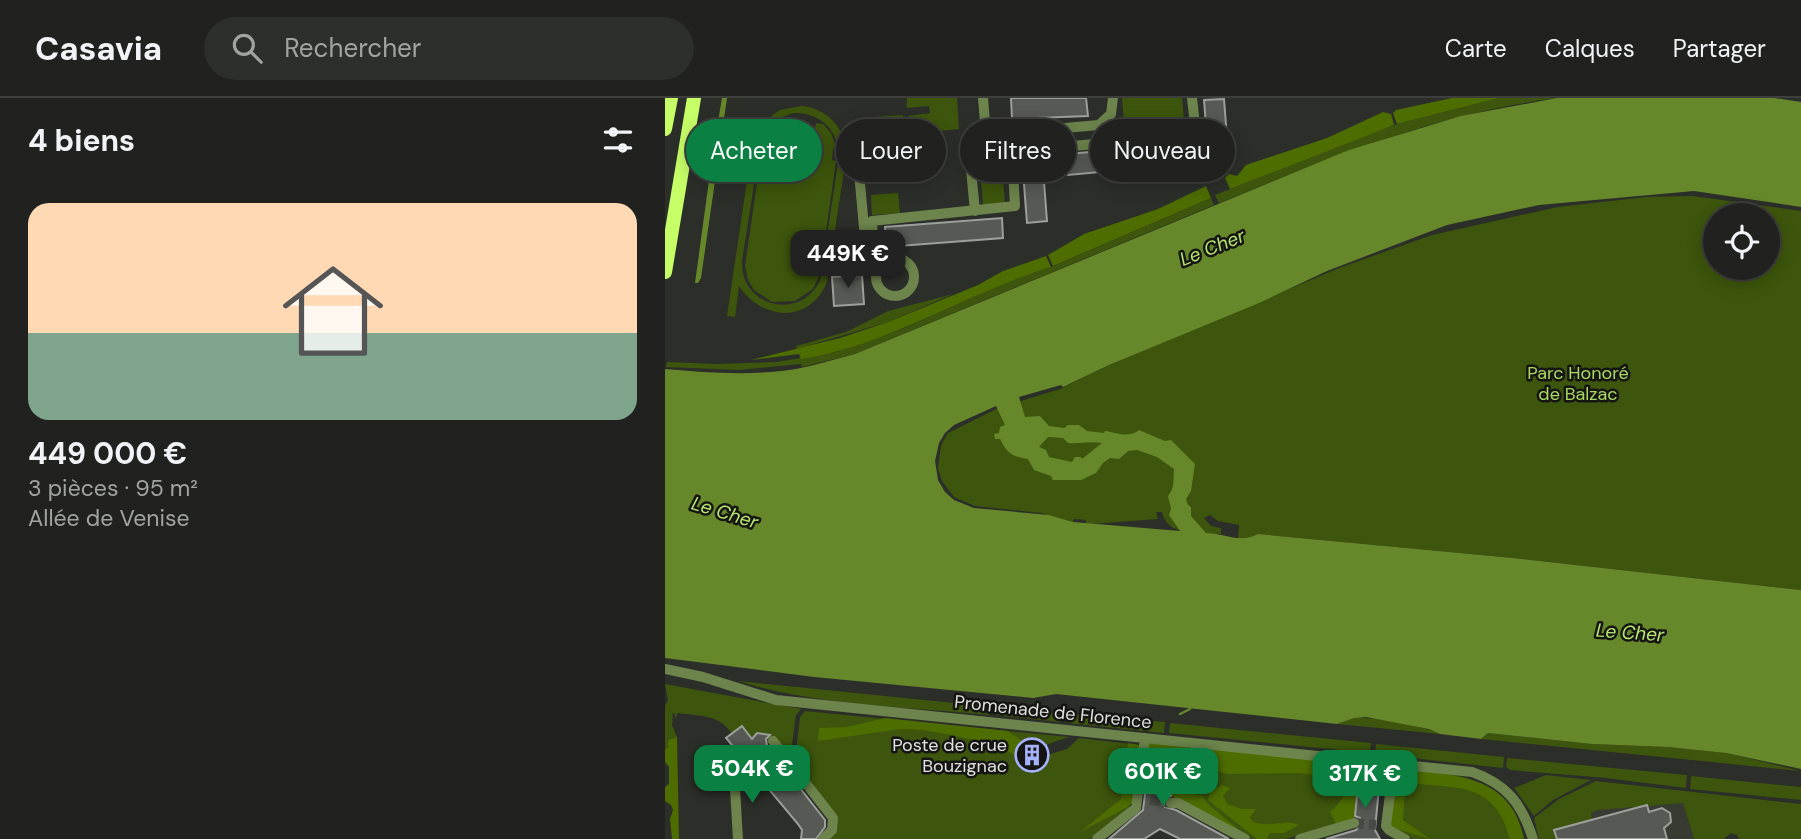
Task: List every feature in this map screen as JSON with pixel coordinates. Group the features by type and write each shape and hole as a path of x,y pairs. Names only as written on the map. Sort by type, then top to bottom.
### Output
{"highway":[{"path":"665,130 671,98"},
{"path":"665,272 694,98"}],"street":[{"path":"983,98 986,135 1099,125 1111,114 1113,98"},
{"path":"868,251 873,239 872,220 1016,206 1011,152 1196,134 1192,98"},
{"path":"860,182 865,239 878,269"},
{"path":"972,182 975,211"},
{"name":"Promenade de Florence","path":"665,669 703,677 776,700 1462,771 1481,775 1512,796 1533,839"},
{"path":"1097,839 1136,808 1145,738"},
{"path":"773,741 833,818 832,831 823,839"},
{"path":"1394,763 1381,825 1405,839"},
{"path":"734,772 738,839"},
{"path":"1138,799 1150,800"},
{"path":"1171,803 1178,803 1245,839"},
{"path":"1300,839 1354,823"}],"shaded area":[{"path":"1452,98 1499,98 1397,124 1393,113 1396,110"},
{"path":"1383,112 1391,114 1394,125 1230,189 1227,182 1235,182 1235,176 1246,165 1327,138"},
{"path":"1206,186 1211,198 1053,266 1048,255 1084,234 1158,209"},
{"path":"1046,256 1051,267 866,342 801,359 799,354 751,360 840,338 888,322 978,285 1003,271"},
{"path":"885,718 1008,731 1021,740 1036,740 1037,744 1026,742 1026,747 1015,755 990,743 924,730 901,729 818,741 819,728 847,727"},
{"path":"677,737 679,839 672,839 670,819 673,810 665,801 669,767 665,762 665,749 668,747 668,740"},
{"path":"1146,742 1188,747 1186,791 1203,796 1209,805 1245,835 1171,796 1175,756 1145,753"},
{"path":"1128,743 1139,745 1134,800 1128,807 1080,832 1121,799"},
{"path":"1191,747 1346,763 1344,779 1299,773 1227,774 1189,765"},
{"path":"1349,764 1390,768 1389,778 1359,776 1354,819 1336,824 1330,812 1343,796"},
{"path":"1396,769 1409,770 1403,820 1430,839 1390,827"},
{"path":"1412,770 1467,779 1497,792 1509,804 1518,819 1524,839 1510,839 1503,820 1485,798 1459,788 1411,783"},
{"path":"1222,785 1230,788 1223,796 1227,804 1242,809 1256,809 1250,817 1253,822 1299,825 1284,833 1270,833 1267,839 1257,839 1208,800 1210,792"},
{"path":"1616,797 1685,798 1683,803 1694,839 1539,839"}],"green space":[{"path":"907,98 957,98 959,129 946,130 946,119 908,119 908,116 930,113 929,106 907,108"},
{"path":"1122,98 1182,98 1184,119 1124,119"},
{"path":"1499,98 1557,98 1512,105 1426,126 1302,169 1219,203 1215,195 1367,134"},
{"path":"802,106 812,108 835,123 836,139 822,119 813,116 795,113 779,119 767,119 780,110"},
{"path":"903,115 903,119 874,119"},
{"path":"823,124 831,133 836,147 833,148 832,160 836,161 820,274 813,289 795,301 772,302 754,290 748,280 745,266 757,182 822,182"},
{"path":"836,177 836,182 842,182 827,282 819,296 798,311 785,313 760,306 739,286 735,317 727,316 747,182 754,182 742,261 744,276 750,289 760,298 786,305 799,302 811,294 820,281"},
{"path":"981,182 1003,182 1005,204 983,206"},
{"path":"898,193 900,213 872,215 871,195"},
{"name":"Parc Honoré de Balzac","path":"1693,196 1743,203 1703,203 1703,280 1780,280 1780,208 1801,211 1801,590 1513,558 1258,534 1250,539 1238,539 1239,525 1218,521 1210,515 1204,518 1211,526 1221,528 1221,534 1178,530 1165,520 1162,512 1156,512 1158,519 1091,524 1086,523 1086,520 1074,519 1073,522 1041,513 975,506 954,497 942,481 938,468 941,445 948,433 998,408 1060,389 1109,365 1339,268 1432,235 1558,207 1646,197"},
{"path":"1211,198 1214,205 855,354 802,367 801,364 739,370 666,367 667,362 777,362 835,352 900,330 1021,276 1051,267"},
{"path":"953,294 888,322 797,349 796,346 846,332 888,311"},
{"path":"738,681 1061,714 1060,722 994,713 989,715 862,704 798,695"},
{"path":"665,684 801,709 796,715 791,752 785,752 775,739 761,738 755,743 742,726 732,734 715,719 678,713 675,719 673,713 672,725 677,737 668,740 668,747 665,749 665,706 668,700"},
{"path":"805,711 1069,737 1045,745 1037,744 1034,739 1022,741 1009,732 1023,768 1032,765 1031,760 1067,749 1079,738 1139,745 1134,800 1126,810 1090,839 829,839 834,835 837,817 795,760 800,717"},
{"path":"1069,714 1165,722 1164,733 1068,723"},
{"path":"1354,717 1412,725 1440,734 1337,724"},
{"path":"1170,723 1371,743 1370,753 1169,733"},
{"path":"1488,733 1592,744 1727,753 1801,771 1481,739"},
{"path":"1376,744 1504,757 1503,768 1375,754"},
{"path":"1177,746 1360,765 1354,819 1286,839 1253,839 1171,796"},
{"path":"1507,758 1687,775 1686,788 1510,770 1506,767"},
{"path":"1396,769 1457,776 1492,789 1506,800 1517,817 1524,839 1413,839 1390,827"},
{"path":"1546,775 1591,780 1553,800 1534,816 1514,788"},
{"path":"1691,776 1801,787 1801,800 1690,789"},
{"path":"1596,781 1801,804 1801,839 1739,839 1731,833 1724,839 1694,839 1683,803 1598,810 1591,813 1592,820 1555,830 1557,839 1539,839 1534,818 1559,799"}],"water":[{"path":"722,98 727,98 724,119 718,119"},
{"name":"Le Cher","path":"1557,98 1774,98 1801,102 1801,207 1694,191 1539,205 1447,225 1327,271 1063,387 1061,385 1019,397 1025,417 1040,416 1049,426 1064,428 1068,425 1079,425 1087,431 1126,435 1139,430 1165,441 1171,440 1195,464 1191,491 1186,499 1191,507 1191,516 1206,533 1238,538 1258,534 1513,558 1801,590 1801,769 1726,753 1668,747 1592,744 1488,733 1481,739 1440,734 1429,729 1366,717 1337,724 1056,694 1033,698 814,677 665,658 665,369 763,373 796,369 855,354 1349,150 1461,116","holes":["996,406 1005,425 1000,427 999,433 994,434 995,439 1000,439 1011,454 1028,459 1034,470 1051,476 1053,480 1081,480 1096,473 1110,458 1119,459 1128,451 1137,450 1157,457 1174,469 1173,487 1168,496 1171,509 1169,515 1180,531 1073,522 1049,515 974,508 954,500 938,480 935,461 939,443 945,433 954,425","1048,437 1063,438 1068,443 1102,443 1082,459 1075,457 1072,462 1049,457 1046,450 1039,447"]},
{"path":"709,182 715,182 701,278 695,283"}],"building":[{"path":"1011,98 1086,98 1088,116 1012,119"},
{"path":"1224,99 1226,119 1205,119 1204,100"},
{"path":"1090,152 1090,173 1076,174 1076,153"},
{"path":"1024,182 1044,182 1047,221 1027,223"},
{"path":"1002,218 1003,238 886,247 885,227"},
{"path":"862,275 864,304 834,306 832,277"},
{"path":"742,726 752,739 757,733 770,735 766,739 767,746 825,820 825,827 816,839 801,839 802,830 798,824 726,738"},
{"name":"Poste de crue Bouzignac","path":"1026,742 1046,745 1048,755 1032,759 1033,765 1022,768 1016,750 1023,748"},
{"path":"1150,754 1176,756 1171,796 1164,800 1165,807 1176,810 1229,839 1180,839 1160,829 1144,839 1109,839 1143,810"},
{"path":"1359,775 1380,777 1375,830 1380,839 1326,839 1356,830 1361,825 1360,818 1355,816"},
{"path":"1647,805 1649,812 1662,808 1670,813 1671,822 1664,828 1667,839 1557,839 1554,830"}],"waterway":[{"path":"1180,714 1190,709"}],"tunnel":[{"path":"1150,800 1171,803"},
{"path":"1354,823 1376,825"}],"place":[{"name":"Poste de crue Bouzignac","path":"1032,755"}]}
